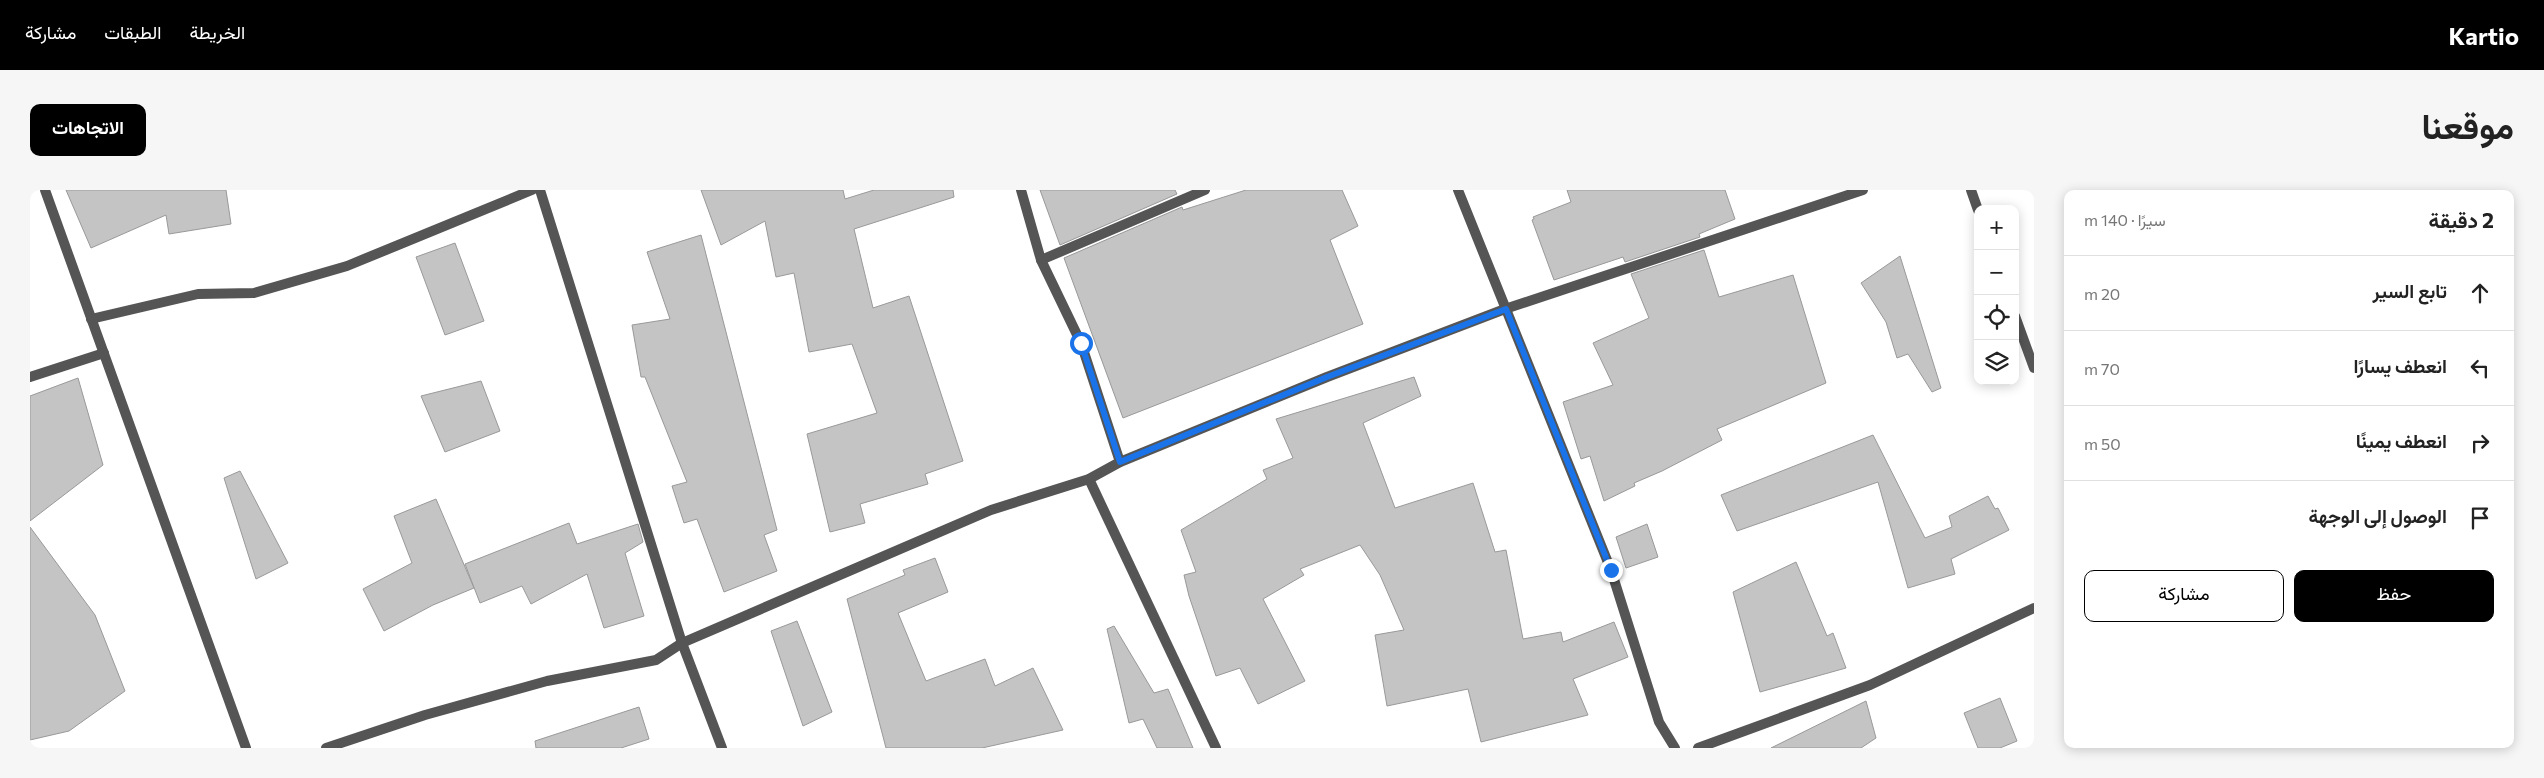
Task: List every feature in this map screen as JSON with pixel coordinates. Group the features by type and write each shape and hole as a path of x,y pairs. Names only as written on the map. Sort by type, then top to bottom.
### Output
{"street":[{"path":"45,190 246,748"},
{"path":"91,319 198,294 254,293 347,266 532,190"},
{"path":"540,190 682,643 722,748"},
{"path":"1021,190 1041,260 1081,343 1120,462"},
{"path":"1041,260 1205,190"},
{"path":"1458,190 1611,570 1659,722 1675,748"},
{"path":"326,748 425,715 547,680 656,660 682,643 991,510 1089,479 1120,462 1327,377 1506,309 1863,190"},
{"path":"1970,190 1976,205"},
{"path":"2019,327 2034,368"},
{"path":"30,376 104,353"},
{"path":"1089,479 1216,748"},
{"path":"1698,748 1870,685 2034,608"}],"building":[{"path":"66,190 226,190 231,224 169,234 166,215 91,248"},
{"path":"701,190 843,190 845,199 874,190 953,190 954,197 854,229 873,308 909,296 963,461 925,474 928,484 860,504 865,523 830,532 807,434 877,413 852,344 809,352 794,273 776,277 765,221 721,245"},
{"path":"1040,190 1175,190 1177,194 1060,245"},
{"path":"1246,190 1342,190 1358,226 1330,240 1363,324 1123,418 1064,258 1182,207 1183,210"},
{"path":"1567,190 1725,190 1735,219 1699,234 1700,237 1625,262 1623,257 1554,280 1532,220 1534,219 1533,217 1571,202"},
{"path":"701,235 777,530 764,535 777,571 724,592 697,519 684,523 672,486 687,482 645,377 641,377 632,325 670,319 647,252"},
{"path":"455,243 484,321 445,335 416,257"},
{"path":"1704,250 1719,297 1793,275 1826,383 1717,429 1722,440 1662,471 1634,483 1635,486 1604,501 1590,456 1581,459 1563,402 1613,385 1593,343 1649,318 1631,274"},
{"path":"1900,256 1941,388 1932,392 1908,354 1897,358 1886,322 1861,283"},
{"path":"1414,377 1421,396 1363,423 1395,508 1473,483 1495,552 1506,550 1523,639 1561,632 1563,642 1614,622 1628,657 1573,679 1588,715 1481,742 1468,689 1387,706 1375,635 1404,630 1380,575 1360,545 1300,569 1304,575 1263,599 1305,681 1258,704 1240,668 1216,676 1189,596 1184,575 1196,572 1181,530 1267,479 1263,470 1293,458 1276,419"},
{"path":"78,378 103,465 30,521 30,396"},
{"path":"481,381 500,431 445,452 421,396"},
{"path":"1873,435 1925,538 1952,527 1949,516 1988,496 1995,509 1998,508 2009,530 1951,559 1955,574 1908,588 1878,482 1737,531 1721,495"},
{"path":"240,471 288,563 256,579 224,478"},
{"path":"436,499 474,588 433,605 384,631 363,589 412,563 394,516"},
{"path":"569,523 577,544 638,524 643,542 625,553 644,616 604,628 587,574 531,604 522,586 480,603 465,564"},
{"path":"1647,524 1658,557 1626,568 1616,537"},
{"path":"30,527 95,615 125,691 69,731 30,740"},
{"path":"935,558 948,592 898,613 926,681 985,659 995,686 1033,668 1063,730 982,748 886,748 847,599 905,575 903,570"},
{"path":"1796,562 1827,636 1833,633 1846,668 1760,692 1733,592"},
{"path":"797,621 832,712 803,726 771,631"},
{"path":"1114,626 1154,693 1168,689 1193,748 1157,748 1143,719 1129,723 1107,629"},
{"path":"2000,698 2017,741 2000,748 1978,748 1964,713"},
{"path":"1866,701 1876,738 1861,748 1771,748"},
{"path":"639,707 649,739 621,748 536,748 535,741"}],"route":[{"path":"1081,343 1120,462 1327,377 1506,309 1611,570"}]}
